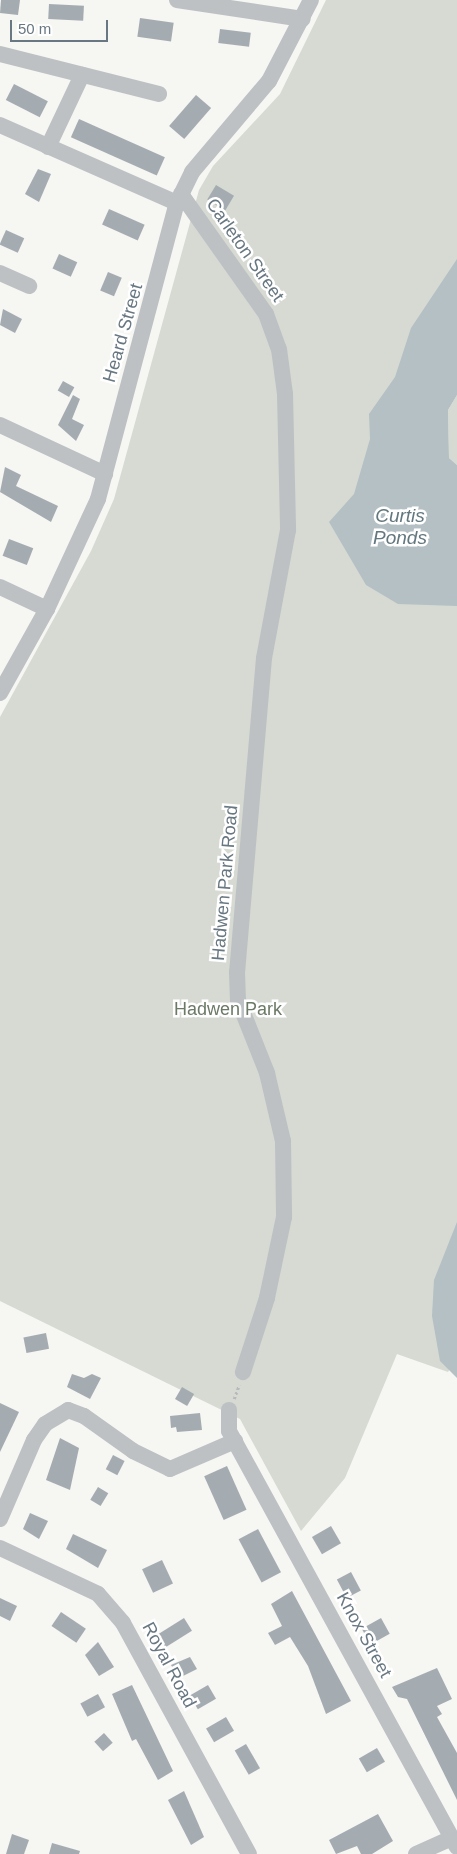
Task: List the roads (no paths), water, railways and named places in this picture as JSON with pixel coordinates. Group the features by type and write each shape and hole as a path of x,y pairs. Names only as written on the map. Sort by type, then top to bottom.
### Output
{"street":[{"path":"177,0 303,19"},
{"name":"Heard Street","path":"0,693 47,609 89,523 105,474 179,199 192,172 269,81 303,19 311,0"},
{"path":"0,54 159,94"},
{"path":"48,147 82,75"},
{"name":"Carleton Street","path":"0,125 48,147 179,199 266,314 279,350 284,388"},
{"path":"0,273 29,286"},
{"name":"Hadwen Park Road","path":"243,1372 267,1298 284,1217 283,1141 267,1073 238,1000 237,972 264,658 288,530 284,388"},
{"path":"0,425 105,474"},
{"path":"0,588 47,609"},
{"name":"Knox Street","path":"229,1410 230,1430 235,1441 454,1843"},
{"path":"0,1518 34,1440 45,1424 64,1412 84,1416 133,1451 170,1469 235,1441"},
{"name":"Royal Road","path":"0,1548 98,1594 123,1623 249,1854"},
{"path":"416,1854 454,1843"}],"water":[{"name":"Curtis Ponds","path":"457,259 457,395 448,410 449,458 457,465 457,606 398,604 366,585 329,522 354,494 370,439 369,414 395,377 411,328"},
{"path":"457,1222 457,1378 440,1361 432,1316 434,1280"}],"park label":[{"name":"Hadwen Park","path":"228,1009"}]}
